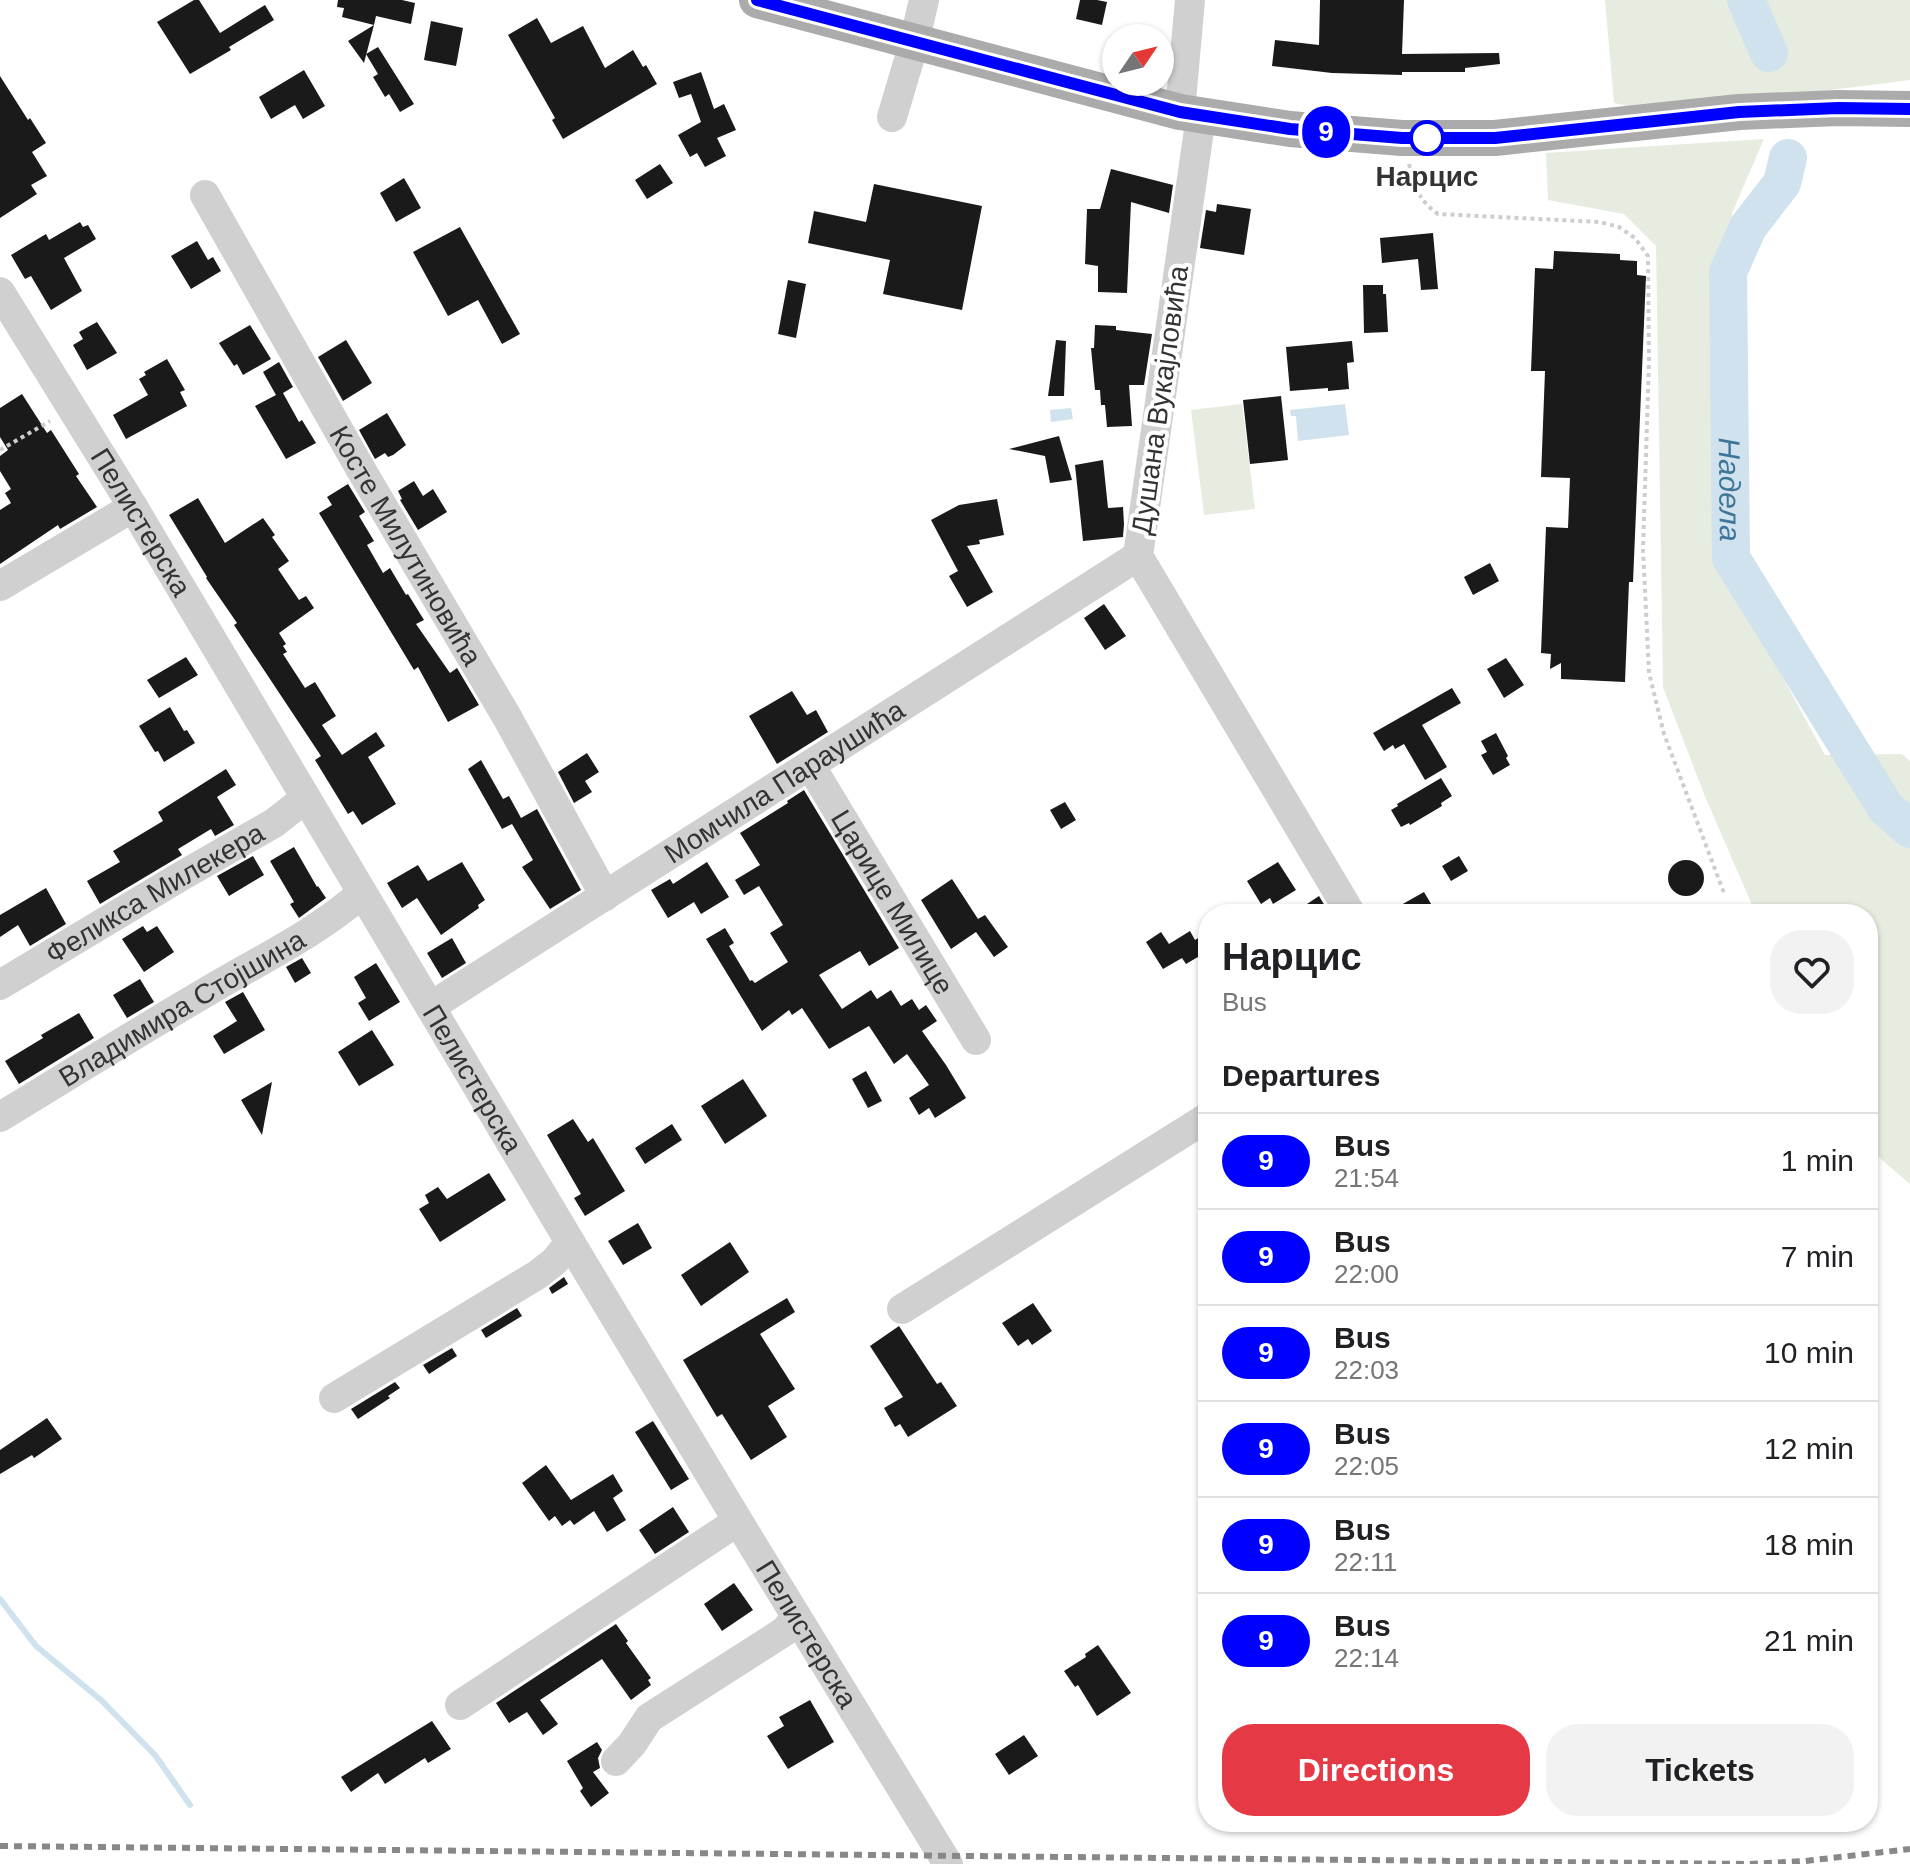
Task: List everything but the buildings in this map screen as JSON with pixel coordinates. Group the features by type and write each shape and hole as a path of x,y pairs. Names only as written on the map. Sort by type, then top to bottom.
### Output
{"main road":[{"path":"757,0 1190,114 1290,129 1402,138 1495,138 1739,112 1910,109"}],"street":[{"path":"892,117 924,0"},
{"name":"Душана Вукајловића","path":"1190,0 1190,114 1138,556 1345,904"},
{"name":"Косте Милутиновића","path":"205,195 360,468 507,717 605,896"},
{"name":"Пелистерска","path":"0,292 73,407 570,1242 948,1864"},
{"path":"0,586 133,507"},
{"name":"Момчила Параушића","path":"430,1007 1138,556"},
{"name":"Царице Милице","path":"810,765 976,1040"},
{"name":"Феликса Милекера","path":"0,985 274,823 306,798"},
{"name":"Владимира Стојшина","path":"0,1117 309,932 362,893"},
{"path":"902,1309 1198,1123"},
{"path":"334,1398 537,1275 555,1261 570,1242"},
{"path":"460,1705 738,1521"},
{"path":"616,1761 649,1718 785,1631 796,1616"}],"path":[{"path":"1402,138 1413,183 1426,206 1438,214 1600,222 1619,227 1635,238 1648,256 1649,361 1643,549 1649,673 1664,734 1724,893"},
{"path":"0,450 73,407"}],"shaded area":[{"path":"1605,0 1910,0 1910,80 1657,112 1614,103"},
{"path":"1764,139 1732,213 1741,601 1825,755 1902,754 1910,761 1910,1184 1878,1157 1878,904 1752,904 1704,794 1663,687 1656,246 1624,214 1548,200 1546,153"},
{"path":"1242,404 1255,509 1204,515 1191,410"}],"water":[{"path":"1345,404 1349,435 1298,441 1296,416 1291,416 1290,410"},
{"path":"1071,408 1073,419 1051,422 1050,410"}],"waterway":[{"name":"Надела","path":"1746,0 1769,53"},
{"name":"Надела","path":"1788,158 1782,183 1748,227 1728,272 1731,558 1886,808 1910,829"},
{"path":"0,1599 36,1646 101,1700 155,1755 190,1805"}],"railway":[{"path":"0,1846 1749,1864 1910,1849"}],"bus line":[{"name":"9","path":"757,0 1180,112 1290,129 1402,138 1495,138 1739,112 1910,109"}],"place":[{"name":"Нарцис","path":"1427,138"}]}
